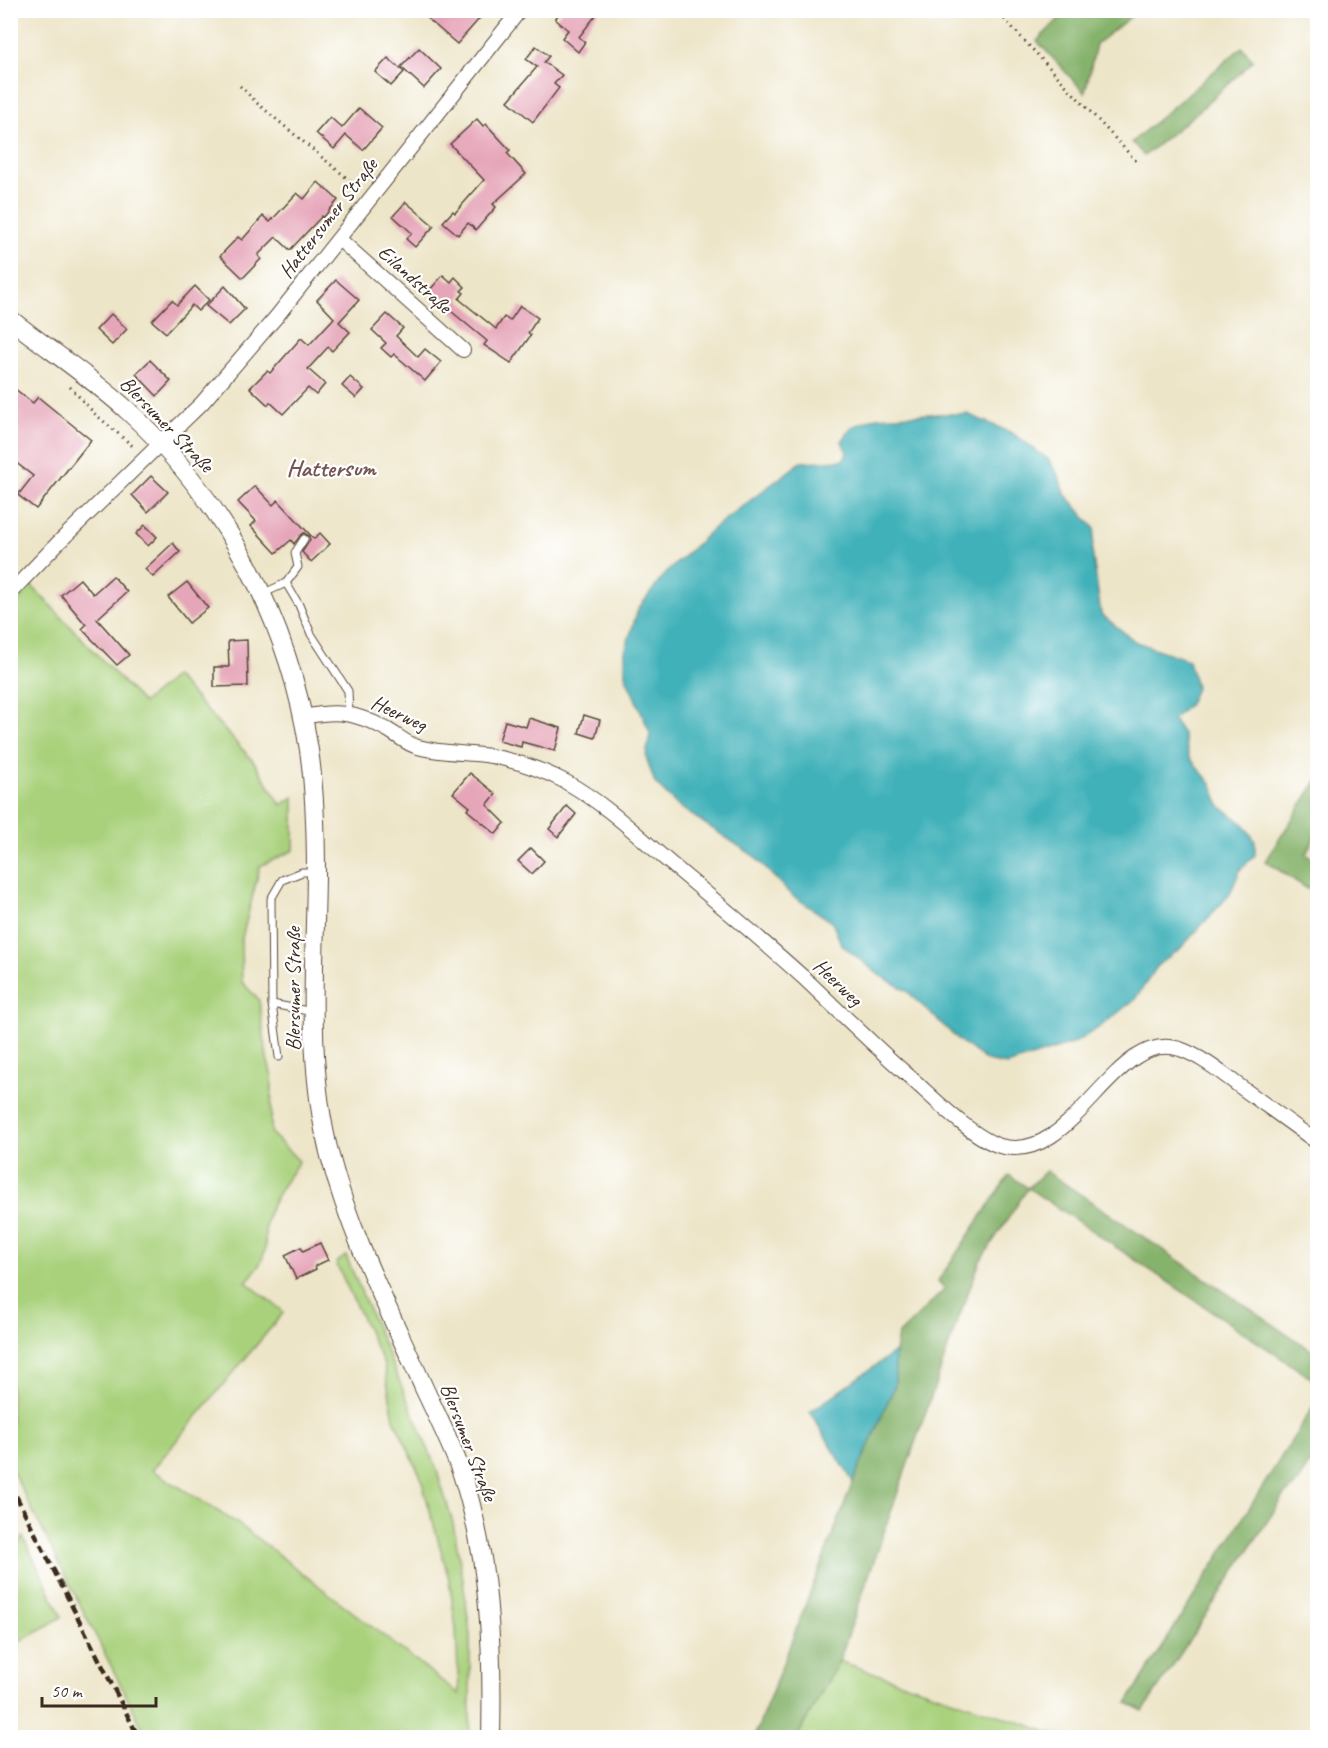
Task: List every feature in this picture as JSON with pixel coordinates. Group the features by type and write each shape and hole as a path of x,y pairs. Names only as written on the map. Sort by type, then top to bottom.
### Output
{"main road":[{"name":"Blersumer Straße","path":"10,319 104,391 160,443 183,468 236,543 262,594 278,634 303,717 313,785 316,872 315,1067 324,1129 346,1211 461,1472 475,1520 489,1602 491,1737"}],"street":[{"name":"Hattersumer Straße","path":"10,593 50,550 202,403 278,316 520,10"},
{"name":"Eilandstraße","path":"339,239 463,350"},
{"name":"Heerweg","path":"303,717 326,712 349,713 383,727 414,746 441,752 491,756 535,768 568,783 593,800 733,916 882,1052 974,1132 1001,1146 1022,1147 1043,1141 1066,1125 1123,1067 1139,1055 1158,1048 1177,1048 1201,1058 1317,1143"}],"lane":[{"path":"262,594 286,583 298,567 295,553 304,538"},
{"path":"286,583 311,634 348,691 349,713"},
{"path":"279,1057 272,1004 271,899 282,880 302,872 316,872"},
{"path":"272,1004 314,1012"}],"path":[{"path":"996,10 1137,162"},
{"path":"240,86 258,104 370,198"}],"green space":[{"path":"1068,10 1138,11 1096,44 1085,93 1037,41"},
{"path":"1242,47 1253,61 1201,109 1144,156 1132,142"},
{"path":"30,584 143,703 175,676 254,762 281,805 294,797 294,850 260,866 241,942 242,982 259,1000 267,1058 272,1076 271,1133 299,1161 273,1203 267,1218 264,1255 246,1282 284,1312 152,1470 240,1525 459,1694 456,1629 449,1579 420,1475 394,1419 384,1365 336,1263 346,1256 435,1465 453,1523 470,1634 470,1737 147,1737 11,1468 10,614"},
{"path":"1317,781 1317,833 1306,854 1317,863 1317,895 1265,861"},
{"path":"1046,1171 1317,1354 1317,1382 1028,1188"},
{"path":"1009,1175 1028,1188 980,1261 839,1661 797,1737 754,1738 853,1482 895,1385 895,1352 898,1335 945,1289 938,1281"},
{"path":"1317,1400 1317,1452 1295,1486 1284,1496 1143,1711 1127,1703"},
{"path":"23,1537 62,1617 11,1647 11,1554"},
{"path":"839,1661 1063,1737 797,1737"}],"water":[{"path":"967,414 1012,433 1048,459 1059,476 1063,491 1095,529 1092,550 1101,614 1136,642 1189,660 1196,688 1189,704 1173,719 1183,734 1189,757 1212,785 1220,806 1245,825 1255,841 1255,855 1240,870 1230,894 1180,949 1159,964 1135,999 1100,1027 1074,1043 1007,1065 987,1061 961,1042 907,991 879,975 841,944 832,922 790,894 754,856 678,806 655,783 646,757 650,733 625,675 625,651 638,609 665,574 715,527 801,462 843,460 847,453 842,441 852,427 876,417"},
{"path":"895,1352 895,1385 853,1482 810,1412"}],"building":[{"path":"436,10 487,10 457,44 428,19"},
{"path":"562,10 600,10 579,37 585,42 578,52 562,38 568,30 555,19"},
{"path":"536,46 549,56 544,62 562,75 554,84 559,88 533,122 508,101 537,67 526,59"},
{"path":"419,48 441,69 424,88 401,67"},
{"path":"388,58 404,72 391,86 375,72"},
{"path":"359,108 382,128 363,150 346,135 334,149 316,133 330,117 342,128"},
{"path":"477,119 483,126 486,124 510,150 507,153 526,174 493,204 496,207 476,230 468,223 458,235 443,222 453,211 455,213 484,180 450,144"},
{"path":"318,182 338,200 290,250 276,237 258,255 261,259 243,278 220,256 238,237 242,240 263,216 270,222 297,193 304,199"},
{"path":"406,202 434,226 415,247 406,239 412,233 393,216"},
{"path":"443,275 451,282 455,277 465,287 459,299 496,329 504,317 510,321 520,306 538,318 528,333 531,335 511,363 484,345 487,341 428,292"},
{"path":"336,280 359,300 339,322 350,332 332,351 328,347 308,369 325,384 316,395 308,388 283,414 270,402 268,405 250,388 267,371 270,373 301,338 309,345 334,318 317,300"},
{"path":"195,286 209,300 198,311 192,305 166,333 152,321 172,300 177,305"},
{"path":"225,286 245,309 229,325 206,306"},
{"path":"111,314 127,329 112,345 96,330"},
{"path":"387,314 403,328 396,336 418,357 425,349 441,362 425,381 394,354 391,357 381,348 386,343 372,330"},
{"path":"150,360 171,381 157,396 136,374"},
{"path":"350,377 364,389 356,398 342,386"},
{"path":"10,385 33,403 38,397 91,440 36,509 18,495 33,476 10,458"},
{"path":"151,476 168,492 148,512 132,495"},
{"path":"255,486 273,505 278,500 314,539 320,533 330,544 311,562 302,552 310,540 309,536 304,533 294,544 291,540 276,553 251,526 256,521 238,502"},
{"path":"145,525 157,537 148,546 136,534"},
{"path":"173,543 180,552 153,577 145,569"},
{"path":"113,576 127,592 97,619 129,655 117,665 82,629 86,625 61,595 80,579 93,594"},
{"path":"187,582 208,608 189,623 168,597"},
{"path":"247,640 248,686 214,687 214,667 229,667 228,641"},
{"path":"584,715 600,720 595,738 579,733"},
{"path":"529,718 561,728 555,751 522,742 521,747 499,741 505,721 526,727"},
{"path":"470,773 496,794 487,805 505,823 496,834 467,810 470,807 453,793"},
{"path":"567,806 576,814 558,837 549,829"},
{"path":"531,848 544,861 532,874 518,861"},
{"path":"320,1243 328,1260 296,1279 285,1255 301,1247 303,1251"}],"railway":[{"path":"10,1484 139,1738"}],"district":[{"name":"Hattersum","path":"331,468"}]}
